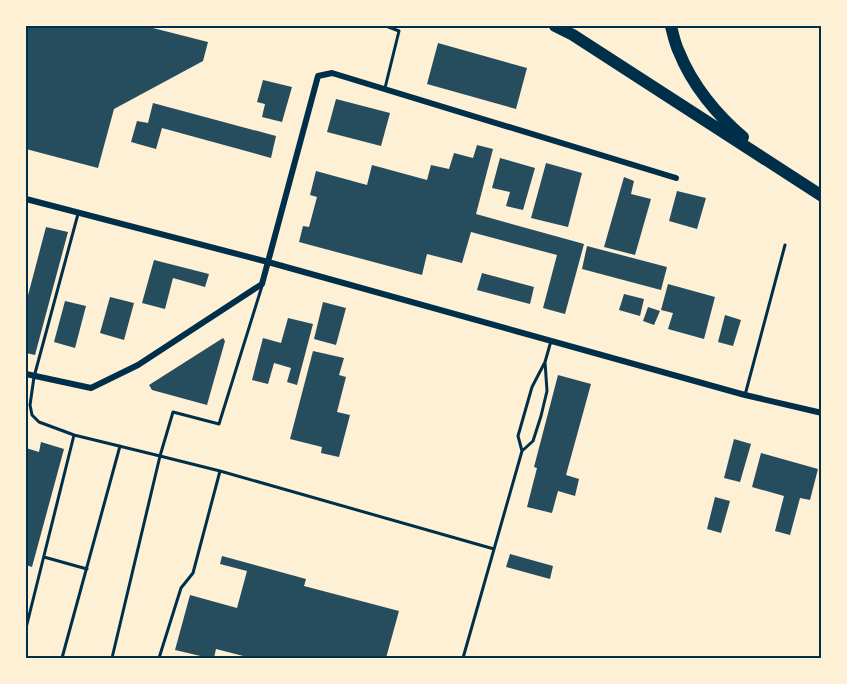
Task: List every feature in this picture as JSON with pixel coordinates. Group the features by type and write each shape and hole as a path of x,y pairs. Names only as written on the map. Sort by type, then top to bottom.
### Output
{"highway":[{"path":"555,26 573,35 822,196"},
{"path":"671,26 678,52 700,89 725,122 783,171"}],"street":[{"path":"26,374 91,388 138,365 262,284 318,76 332,73 676,178"},
{"path":"26,199 268,262 745,395 822,413"}],"lane":[{"path":"384,89 399,31 386,26"},
{"path":"78,213 34,376 30,405 32,415 47,425 74,435 220,471 494,549"},
{"path":"745,395 785,244"},
{"path":"111,658 160,456 173,412 219,424 262,284"},
{"path":"463,658 522,451 518,436 532,387 545,362 551,341"},
{"path":"522,451 533,441 541,416 547,391 545,362"},
{"path":"26,628 74,435"},
{"path":"62,658 120,446"},
{"path":"159,658 181,588 193,573 220,471"},
{"path":"44,557 87,569"}],"building":[{"path":"26,26 131,28 145,26 208,42 203,61 114,109 98,168 26,149"},
{"path":"438,43 527,68 516,109 427,84"},
{"path":"263,80 292,87 282,122 262,117 265,104 257,102"},
{"path":"336,99 390,113 381,146 327,132"},
{"path":"153,103 276,136 271,158 162,128 156,149 131,142 137,121 148,123"},
{"path":"477,145 493,149 476,214 584,244 565,314 543,308 557,255 471,232 462,263 427,254 422,275 299,242 303,226 309,227 317,197 310,195 316,171 367,185 372,165 427,180 431,165 449,169 454,153 473,158"},
{"path":"500,158 535,168 523,210 506,206 510,192 492,188"},
{"path":"546,163 582,173 568,227 531,218"},
{"path":"624,177 634,181 631,194 651,199 635,255 604,247"},
{"path":"677,191 706,198 697,229 669,221"},
{"path":"46,227 68,232 35,355 26,353 26,303"},
{"path":"587,246 667,267 661,290 582,269"},
{"path":"154,260 209,274 205,287 173,278 165,309 142,303"},
{"path":"482,273 534,287 530,304 477,290"},
{"path":"668,284 715,297 704,339 668,329 673,313 661,310"},
{"path":"624,294 644,299 640,316 619,310"},
{"path":"110,297 134,303 124,340 100,333"},
{"path":"65,301 86,306 75,348 54,342"},
{"path":"323,302 346,308 336,345 314,339"},
{"path":"648,307 660,311 654,325 643,321"},
{"path":"725,315 741,320 733,346 718,342"},
{"path":"288,318 313,324 297,385 287,382 291,368 274,363 268,384 252,380 263,338 281,343"},
{"path":"223,338 225,341 207,405 152,390 149,385"},
{"path":"313,351 344,358 339,375 346,377 337,412 350,415 339,457 321,453 322,447 290,439"},
{"path":"558,375 591,384 566,475 579,479 575,496 558,491 552,513 527,507 537,468 534,467"},
{"path":"734,439 751,444 740,482 724,478"},
{"path":"41,442 64,449 32,567 26,565 26,448 39,452"},
{"path":"761,453 818,469 810,500 800,498 790,535 775,531 784,496 752,487"},
{"path":"715,497 730,501 721,533 707,529"},
{"path":"510,554 553,566 550,579 506,567"},
{"path":"222,556 306,579 304,586 399,611 386,658 251,658 216,649 214,658 209,658 175,650 190,595 237,608 247,571 220,564"}]}
